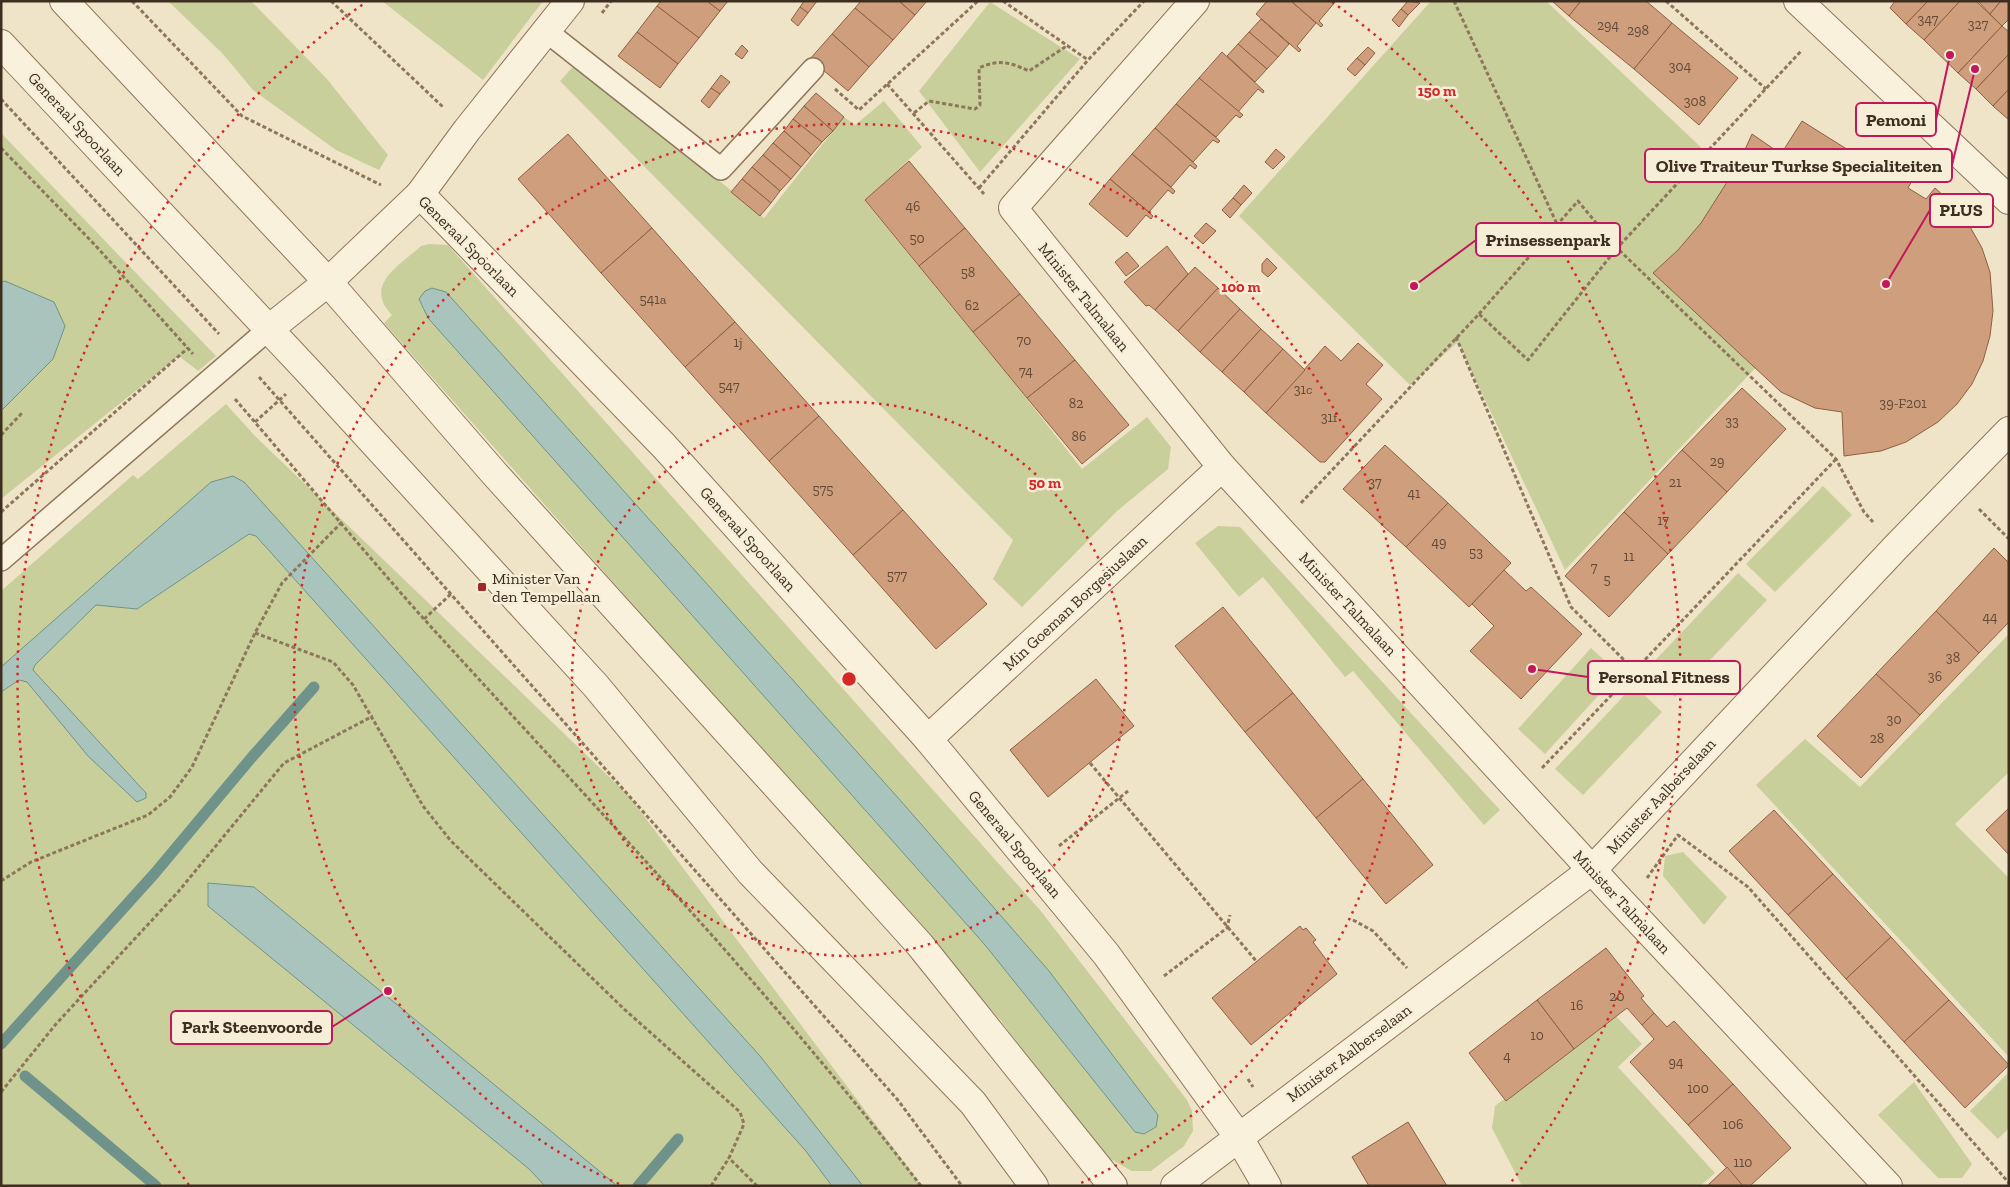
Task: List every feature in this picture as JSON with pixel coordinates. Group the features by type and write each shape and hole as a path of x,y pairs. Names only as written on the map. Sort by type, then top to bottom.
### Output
{"street":[{"path":"64,1 328,282 493,472 920,946 1113,1186"},
{"path":"269,329 328,282 420,194 467,130 570,1"},
{"name":"Minister Talmalaan","path":"1195,1 1013,208 1222,467 1592,870 1888,1186"},
{"path":"1798,1 2009,200"},
{"name":"Generaal Spoorlaan","path":"1,44 269,329 596,686 750,872 973,1103 1034,1186"},
{"name":"Generaal Spoorlaan","path":"420,194 664,446 928,739 1106,954 1238,1136 1267,1186"},
{"name":"Minister Aalberselaan","path":"1175,1186 1238,1136 1592,870 2009,431"},
{"name":"Min Goeman Borgesiuslaan","path":"928,739 1222,467"}],"lane":[{"path":"546,31 721,170 812,69"},
{"path":"1,560 269,329"}],"path":[{"name":"Generaal Spoorlaan","path":"132,1 242,116 384,186 420,194"},
{"path":"331,1 467,130"},
{"path":"571,51 611,1"},
{"path":"812,69 859,110 978,1"},
{"path":"1003,1 1088,60"},
{"path":"979,188 1088,60 1144,1"},
{"path":"1454,1 1557,224"},
{"path":"1666,1 1766,89"},
{"path":"1479,314 1528,360 1617,248 1825,25"},
{"path":"914,113 929,101 975,109 980,105 979,68 994,61 1011,63 1029,71 1068,46"},
{"path":"888,84 985,195"},
{"path":"1,99 239,355 452,593 896,1099 962,1186"},
{"path":"1,148 96,245 214,375 424,619 605,815 844,1088 921,1186"},
{"path":"1278,528 1479,314 1578,201 1617,248 1836,458 1864,512"},
{"path":"1456,337 1571,607 1634,670"},
{"path":"1,512 188,348"},
{"path":"1,435 23,412"},
{"path":"1520,791 1836,458"},
{"path":"1955,486 2009,539"},
{"path":"1,881 31,862 148,815 170,797 192,767 255,633 282,583 342,522"},
{"path":"424,619 452,593"},
{"path":"255,633 333,662 354,685 423,806 451,841 624,1009 740,1112 744,1124 729,1158 711,1186"},
{"path":"1,1092 56,1024 178,892 284,763 373,716"},
{"path":"1090,763 1257,962"},
{"path":"1058,846 1128,791"},
{"path":"1647,878 1678,836 1748,887 2009,1182"},
{"path":"1164,976 1227,928 1230,915"},
{"path":"1353,920 1373,931 1407,969"},
{"path":"729,1158 757,1186"}],"green space":[{"path":"168,1 251,1 327,79 388,155 379,170 336,150 253,90 222,53"},
{"path":"382,1 543,1 483,80"},
{"path":"1431,1 1546,1 1742,186 1665,263 1762,361 1565,570 1458,342 1410,385 1239,216"},
{"path":"990,2 1080,59 980,172 919,91"},
{"path":"577,62 764,218 844,117 855,125 884,101 922,147 865,201 1008,375 1082,469 1147,417 1171,447 1168,469 1116,512 1022,607 993,579 1013,540 560,81"},
{"path":"1,133 216,356 198,371 179,356 1,499 1,411 53,359 5,281 1,282"},
{"path":"429,244 448,245 1040,910 1187,1100 1192,1111 1193,1131 1184,1146 1151,1171 1132,1171 1101,1154 1001,1021 384,323 392,315 384,304 381,294 387,277 421,246"},
{"path":"226,404 255,436 629,796 922,1186 1,1186 1,591 133,475 138,479"},
{"path":"1823,486 1852,515 1775,592 1746,564"},
{"path":"1218,526 1240,527 1500,810 1484,825 1353,671 1345,677 1263,577 1239,597 1195,543"},
{"path":"1738,573 1767,600 1675,697 1647,669"},
{"path":"2009,634 2009,772 1955,824 2009,878 2009,1057 1756,785 1805,739 1860,787"},
{"path":"1591,648 1619,673 1545,754 1518,729"},
{"path":"1634,685 1662,712 1583,795 1555,769"},
{"path":"1683,852 1727,897 1704,925 1663,876 1665,856"},
{"path":"1614,1014 1642,1044 1618,1067 1715,1173 1700,1186 1522,1186 1492,1128 1495,1106"},
{"path":"2009,1072 2009,1128 1998,1139 1970,1111"},
{"path":"1914,1082 1972,1164 1962,1178 1938,1178 1878,1115"}],"water":[{"path":"5,281 54,302 65,326 53,359 1,411 1,282"},
{"path":"432,288 446,292 900,800 1049,971 1158,1115 1156,1127 1144,1134 1135,1132 985,945 428,318 419,299 425,291"},
{"path":"233,476 244,482 760,1056 863,1186 832,1186 805,1150 256,536 249,534 137,609 96,605 35,665 33,670 146,793 146,798 137,802 88,756 27,682 19,680 1,692 1,667 211,482"},
{"path":"208,883 254,887 615,1184 613,1186 545,1186 529,1169 208,906"}],"building":[{"path":"661,1 707,1 720,11 699,38 657,6"},
{"path":"707,1 728,1 720,11"},
{"path":"804,1 817,1 808,13 800,7"},
{"path":"861,1 899,1 915,15 893,40 855,8"},
{"path":"899,1 927,1 915,15"},
{"path":"1267,1 1291,1 1316,23 1297,46 1301,50 1299,52 1256,14"},
{"path":"1291,1 1336,1 1319,21 1323,25 1321,27"},
{"path":"1408,1 1420,3 1408,15 1401,9"},
{"path":"1552,1 1581,1 1569,16"},
{"path":"1581,1 1646,1 1672,23 1634,69 1569,16"},
{"path":"1895,1 1928,1 1906,24 1890,8"},
{"path":"1928,1 1960,1 1924,40 1906,24"},
{"path":"1960,1 1976,1 2002,26 1958,73 1924,40"},
{"path":"1978,1 2001,1 1990,14"},
{"path":"2001,1 2009,1 2009,19 2002,26 1990,14"},
{"path":"657,6 699,38 678,64 637,32"},
{"path":"800,7 808,13 798,26 791,20"},
{"path":"855,8 893,40 869,67 832,34"},
{"path":"1401,9 1408,15 1399,27 1392,20"},
{"path":"1261,19 1289,44 1278,57 1249,32"},
{"path":"1672,23 1738,78 1699,125 1634,69"},
{"path":"2002,26 2009,32 2009,54 1976,89 1958,73"},
{"path":"637,32 678,64 660,88 618,56"},
{"path":"1249,32 1278,57 1267,69 1238,44"},
{"path":"832,34 869,67 848,91 810,59"},
{"path":"1238,44 1267,69 1255,82 1227,56"},
{"path":"742,45 748,51 742,59 735,54"},
{"path":"1368,47 1375,53 1365,65 1357,58"},
{"path":"1222,52 1264,91 1263,93 1258,89 1238,112 1199,78"},
{"path":"2009,54 2009,89 1993,106 1976,89"},
{"path":"1357,58 1365,65 1355,76 1347,69"},
{"path":"721,75 730,82 720,94 711,88"},
{"path":"1199,78 1243,115 1240,118 1236,115 1216,137 1176,104"},
{"path":"711,88 720,94 709,108 701,101"},
{"path":"2009,89 2009,120 1993,106"},
{"path":"816,93 844,117 833,131 804,106"},
{"path":"1176,104 1220,141 1218,143 1213,140 1193,162 1155,128"},
{"path":"804,106 833,131 822,142 793,119"},
{"path":"793,119 822,142 811,155 784,131"},
{"path":"1802,121 1869,163 1913,179 1908,188 1926,199 1935,188 1954,205 1969,225 1982,248 1990,272 1993,311 1990,336 1983,361 1972,384 1957,404 1938,422 1906,442 1881,451 1844,456 1842,412 1815,408 1781,392 1653,273 1678,250 1701,223 1738,165 1752,134 1781,154"},
{"path":"1155,128 1197,166 1195,169 1190,165 1171,187 1132,154"},
{"path":"784,131 811,155 801,167 773,143"},
{"path":"568,134 652,228 601,273 518,179"},
{"path":"773,143 801,167 791,179 763,155"},
{"path":"1276,149 1285,157 1273,169 1265,162"},
{"path":"1132,154 1175,191 1173,194 1168,190 1149,212 1110,179"},
{"path":"763,155 791,179 780,191 752,167"},
{"path":"909,161 965,228 919,266 865,200"},
{"path":"752,167 780,191 771,203 742,179"},
{"path":"742,179 771,203 760,216 731,192"},
{"path":"1110,179 1153,216 1151,219 1146,215 1127,237 1089,204"},
{"path":"1244,185 1252,193 1241,205 1233,198"},
{"path":"1233,198 1241,205 1230,218 1222,210"},
{"path":"1206,223 1216,231 1203,244 1194,236"},
{"path":"652,228 735,322 685,367 601,273"},
{"path":"965,228 1020,294 973,332 919,266"},
{"path":"1167,246 1188,274 1155,310 1149,305 1146,306 1124,282"},
{"path":"1127,252 1139,266 1126,276 1115,262"},
{"path":"1267,258 1277,268 1268,277 1262,272 1262,264"},
{"path":"1195,267 1218,288 1178,331 1155,310"},
{"path":"1218,288 1240,309 1200,352 1178,331"},
{"path":"1020,294 1075,360 1027,398 973,332"},
{"path":"1240,309 1261,329 1222,372 1200,352"},
{"path":"735,322 819,416 769,461 685,367"},
{"path":"1261,329 1283,349 1244,392 1222,372"},
{"path":"1358,343 1383,365 1366,384 1382,399 1325,462 1320,462 1266,413 1325,346 1341,361"},
{"path":"1283,349 1305,370 1266,413 1244,392"},
{"path":"1075,360 1129,425 1082,464 1027,398"},
{"path":"1742,388 1786,429 1727,492 1682,450"},
{"path":"819,416 903,510 853,555 769,461"},
{"path":"1385,445 1448,503 1406,547 1343,489"},
{"path":"1682,450 1727,492 1668,554 1624,512"},
{"path":"1448,503 1511,563 1469,607 1406,547"},
{"path":"903,510 987,604 936,649 853,555"},
{"path":"1624,512 1668,554 1609,617 1565,576"},
{"path":"1994,548 2009,563 2009,622 1979,653 1936,611"},
{"path":"1504,570 1526,591 1531,587 1582,634 1521,699 1470,651 1494,626 1472,604"},
{"path":"1223,607 1293,693 1245,732 1175,646"},
{"path":"1936,611 1979,653 1920,715 1876,674"},
{"path":"1876,674 1920,715 1861,778 1817,736"},
{"path":"1096,679 1134,726 1048,797 1010,750"},
{"path":"1293,693 1363,779 1316,818 1245,732"},
{"path":"1363,779 1433,865 1386,904 1316,818"},
{"path":"2009,808 2009,855 1986,830"},
{"path":"1774,810 1833,874 1788,915 1729,851"},
{"path":"1833,874 1891,937 1846,979 1788,915"},
{"path":"1300,926 1303,930 1306,928 1316,940 1313,942 1337,974 1251,1045 1212,998"},
{"path":"1891,937 1949,1000 1904,1042 1846,979"},
{"path":"1606,948 1644,996 1641,998 1654,1013 1642,1025 1627,1008 1574,1049 1537,1000"},
{"path":"1537,1000 1574,1049 1506,1101 1469,1053"},
{"path":"1949,1000 2009,1065 1965,1108 1904,1042"},
{"path":"1654,1013 1667,1027 1674,1021 1733,1084 1688,1125 1630,1062 1654,1039 1642,1025"},
{"path":"1733,1084 1791,1148 1750,1186 1743,1186 1688,1125"},
{"path":"1408,1122 1447,1186 1369,1186 1352,1157"},
{"path":"1727,1167 1743,1186 1707,1186"}],"waterway":[{"path":"1,1044 155,873 252,757 314,687"},
{"path":"25,1076 156,1186"},
{"path":"638,1186 678,1139"}],"place":[{"name":"Pemoni","path":"1950,55"},
{"name":"Olive Traiteur Turkse Specialiteiten","path":"1975,69"},
{"name":"PLUS","path":"1886,284"},
{"name":"Prinsessenpark","path":"1414,286"},
{"name":"Minister Van den Tempellaan","path":"482,587"},
{"name":"Personal Fitness","path":"1532,669"},
{"name":"Park Steenvoorde","path":"388,991"}]}
